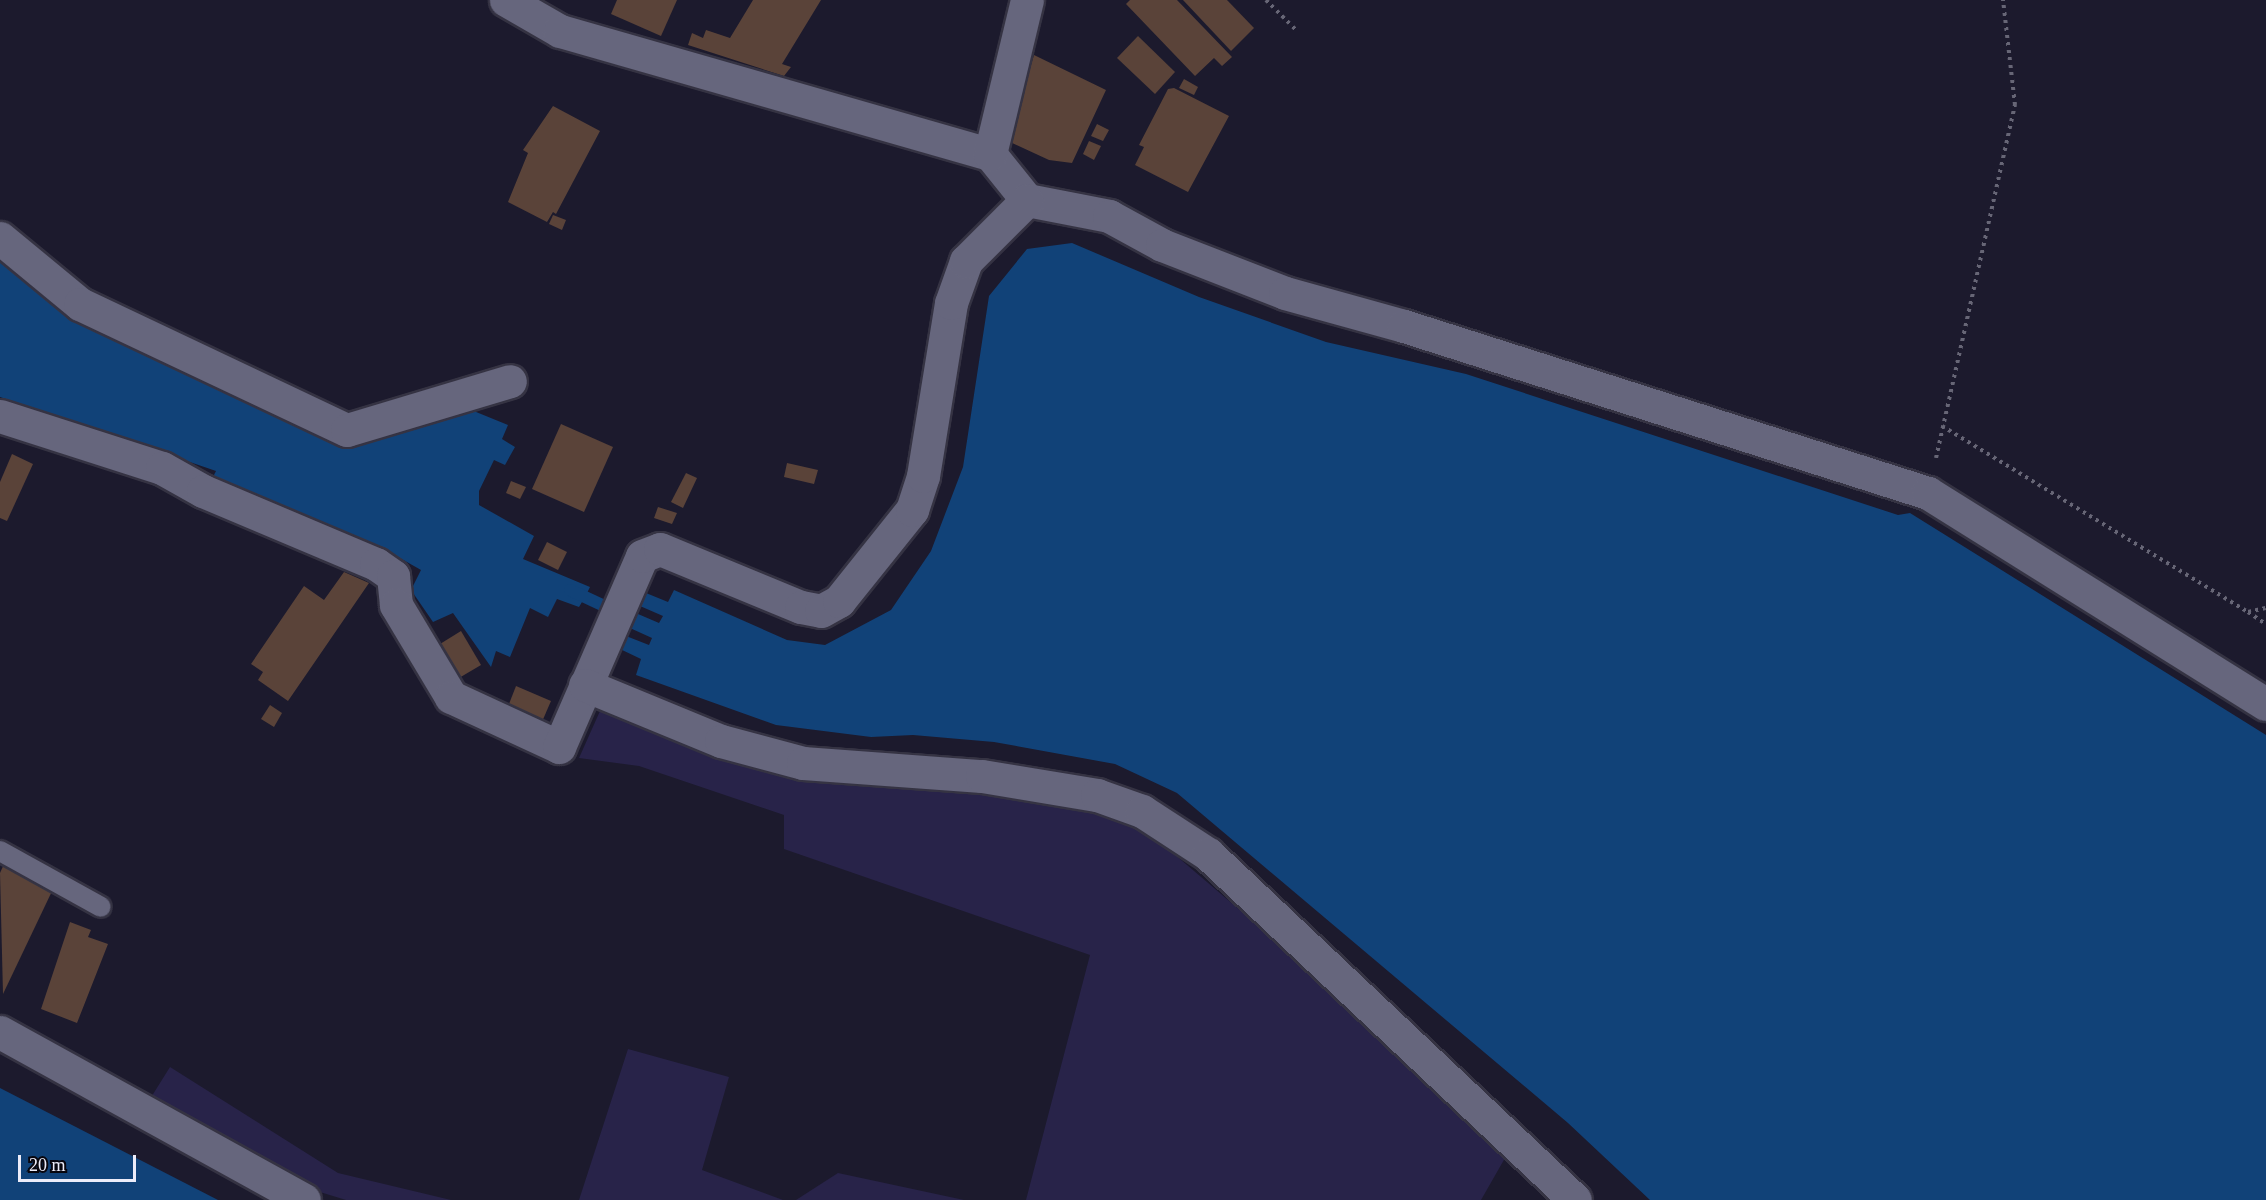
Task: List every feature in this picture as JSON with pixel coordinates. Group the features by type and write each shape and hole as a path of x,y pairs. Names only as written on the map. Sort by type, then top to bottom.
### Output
{"street":[{"path":"506,0 560,31 990,154 1027,200 1109,216 1162,245 1286,293 1404,326 1928,493 2266,704"},
{"path":"990,154 1028,0"},
{"path":"0,416 162,468 203,491 376,564 393,576 396,605 451,697 559,747 642,556 660,549 801,607 821,611 839,601 912,510 923,476 951,303 966,261 1027,200"},
{"path":"0,238 80,304 347,430 510,381"},
{"path":"591,672 721,741 803,763 982,776 1097,795 1142,811 1208,854 1575,1200"},
{"path":"0,1032 249,1174 304,1200"}],"lane":[{"path":"0,851 101,907"}],"path":[{"path":"1266,0 1296,30"},
{"path":"2003,0 2015,105 1942,426 2266,624"},
{"path":"2248,612 2266,608"}],"shaded area":[{"path":"600,711 801,775 1051,799 1146,830 1349,1003 1505,1158 1481,1200 1026,1200 1090,955 784,849 784,815 639,766 579,758"},
{"path":"628,1049 729,1077 702,1170 783,1200 579,1200"},
{"path":"170,1067 338,1173 451,1200 346,1200 320,1192 150,1099"},
{"path":"838,1173 964,1200 796,1200"}],"water":[{"path":"1072,243 1199,297 1326,342 1466,374 1898,515 1910,513 2266,735 2266,1200 1650,1200 1568,1123 1177,793 1115,764 994,742 913,735 871,737 776,725 636,675 641,659 620,649 626,636 649,645 652,638 630,628 638,614 659,623 663,616 640,606 646,593 668,602 674,590 787,640 825,645 891,610 931,551 963,467 989,296 1027,249"},
{"path":"0,256 344,443 459,405 508,425 502,439 515,447 505,465 494,460 479,491 479,505 534,536 523,559 590,587 585,597 579,607 557,599 548,617 530,608 510,657 496,651 491,667 453,613 433,622 411,590 421,570 384,549 212,479 216,471 0,397"},
{"path":"0,1088 218,1200 0,1200"}],"building":[{"path":"617,0 677,0 661,36 611,14"},
{"path":"753,0 821,0 782,64 791,67 784,76 688,45 692,33 703,38 706,30 730,38"},
{"path":"1130,0 1177,0 1232,57 1222,66 1214,58 1195,76 1126,4"},
{"path":"1183,0 1227,0 1254,28 1231,51"},
{"path":"1138,36 1175,72 1155,94 1117,58"},
{"path":"1034,55 1106,90 1072,163 1049,160 1008,141 1019,116 1016,114"},
{"path":"1184,79 1198,87 1194,95 1179,88"},
{"path":"1174,88 1229,116 1188,192 1135,165 1144,147 1139,145 1168,89"},
{"path":"553,106 600,131 556,214 553,212 547,222 508,202 528,153 523,150"},
{"path":"1097,124 1109,130 1103,141 1091,136"},
{"path":"1089,141 1101,146 1094,160 1083,154"},
{"path":"553,215 566,220 562,230 549,224"},
{"path":"561,424 613,447 584,512 532,489"},
{"path":"12,454 33,464 7,521 0,518 0,482"},
{"path":"787,463 818,470 814,484 784,477"},
{"path":"686,473 697,478 683,508 671,502"},
{"path":"511,481 526,487 520,499 506,493"},
{"path":"658,507 677,513 672,524 654,518"},
{"path":"547,542 567,552 558,570 538,560"},
{"path":"344,572 369,583 288,701 258,680 263,672 251,664 304,586 324,600"},
{"path":"461,631 481,665 459,678 440,644"},
{"path":"516,686 551,701 541,724 507,709"},
{"path":"270,705 282,713 274,727 261,719"},
{"path":"4,864 54,887 3,994 0,873"},
{"path":"70,922 91,930 88,937 108,944 77,1023 41,1009"}],"waterway":[{"path":"570,590 617,612"}]}
